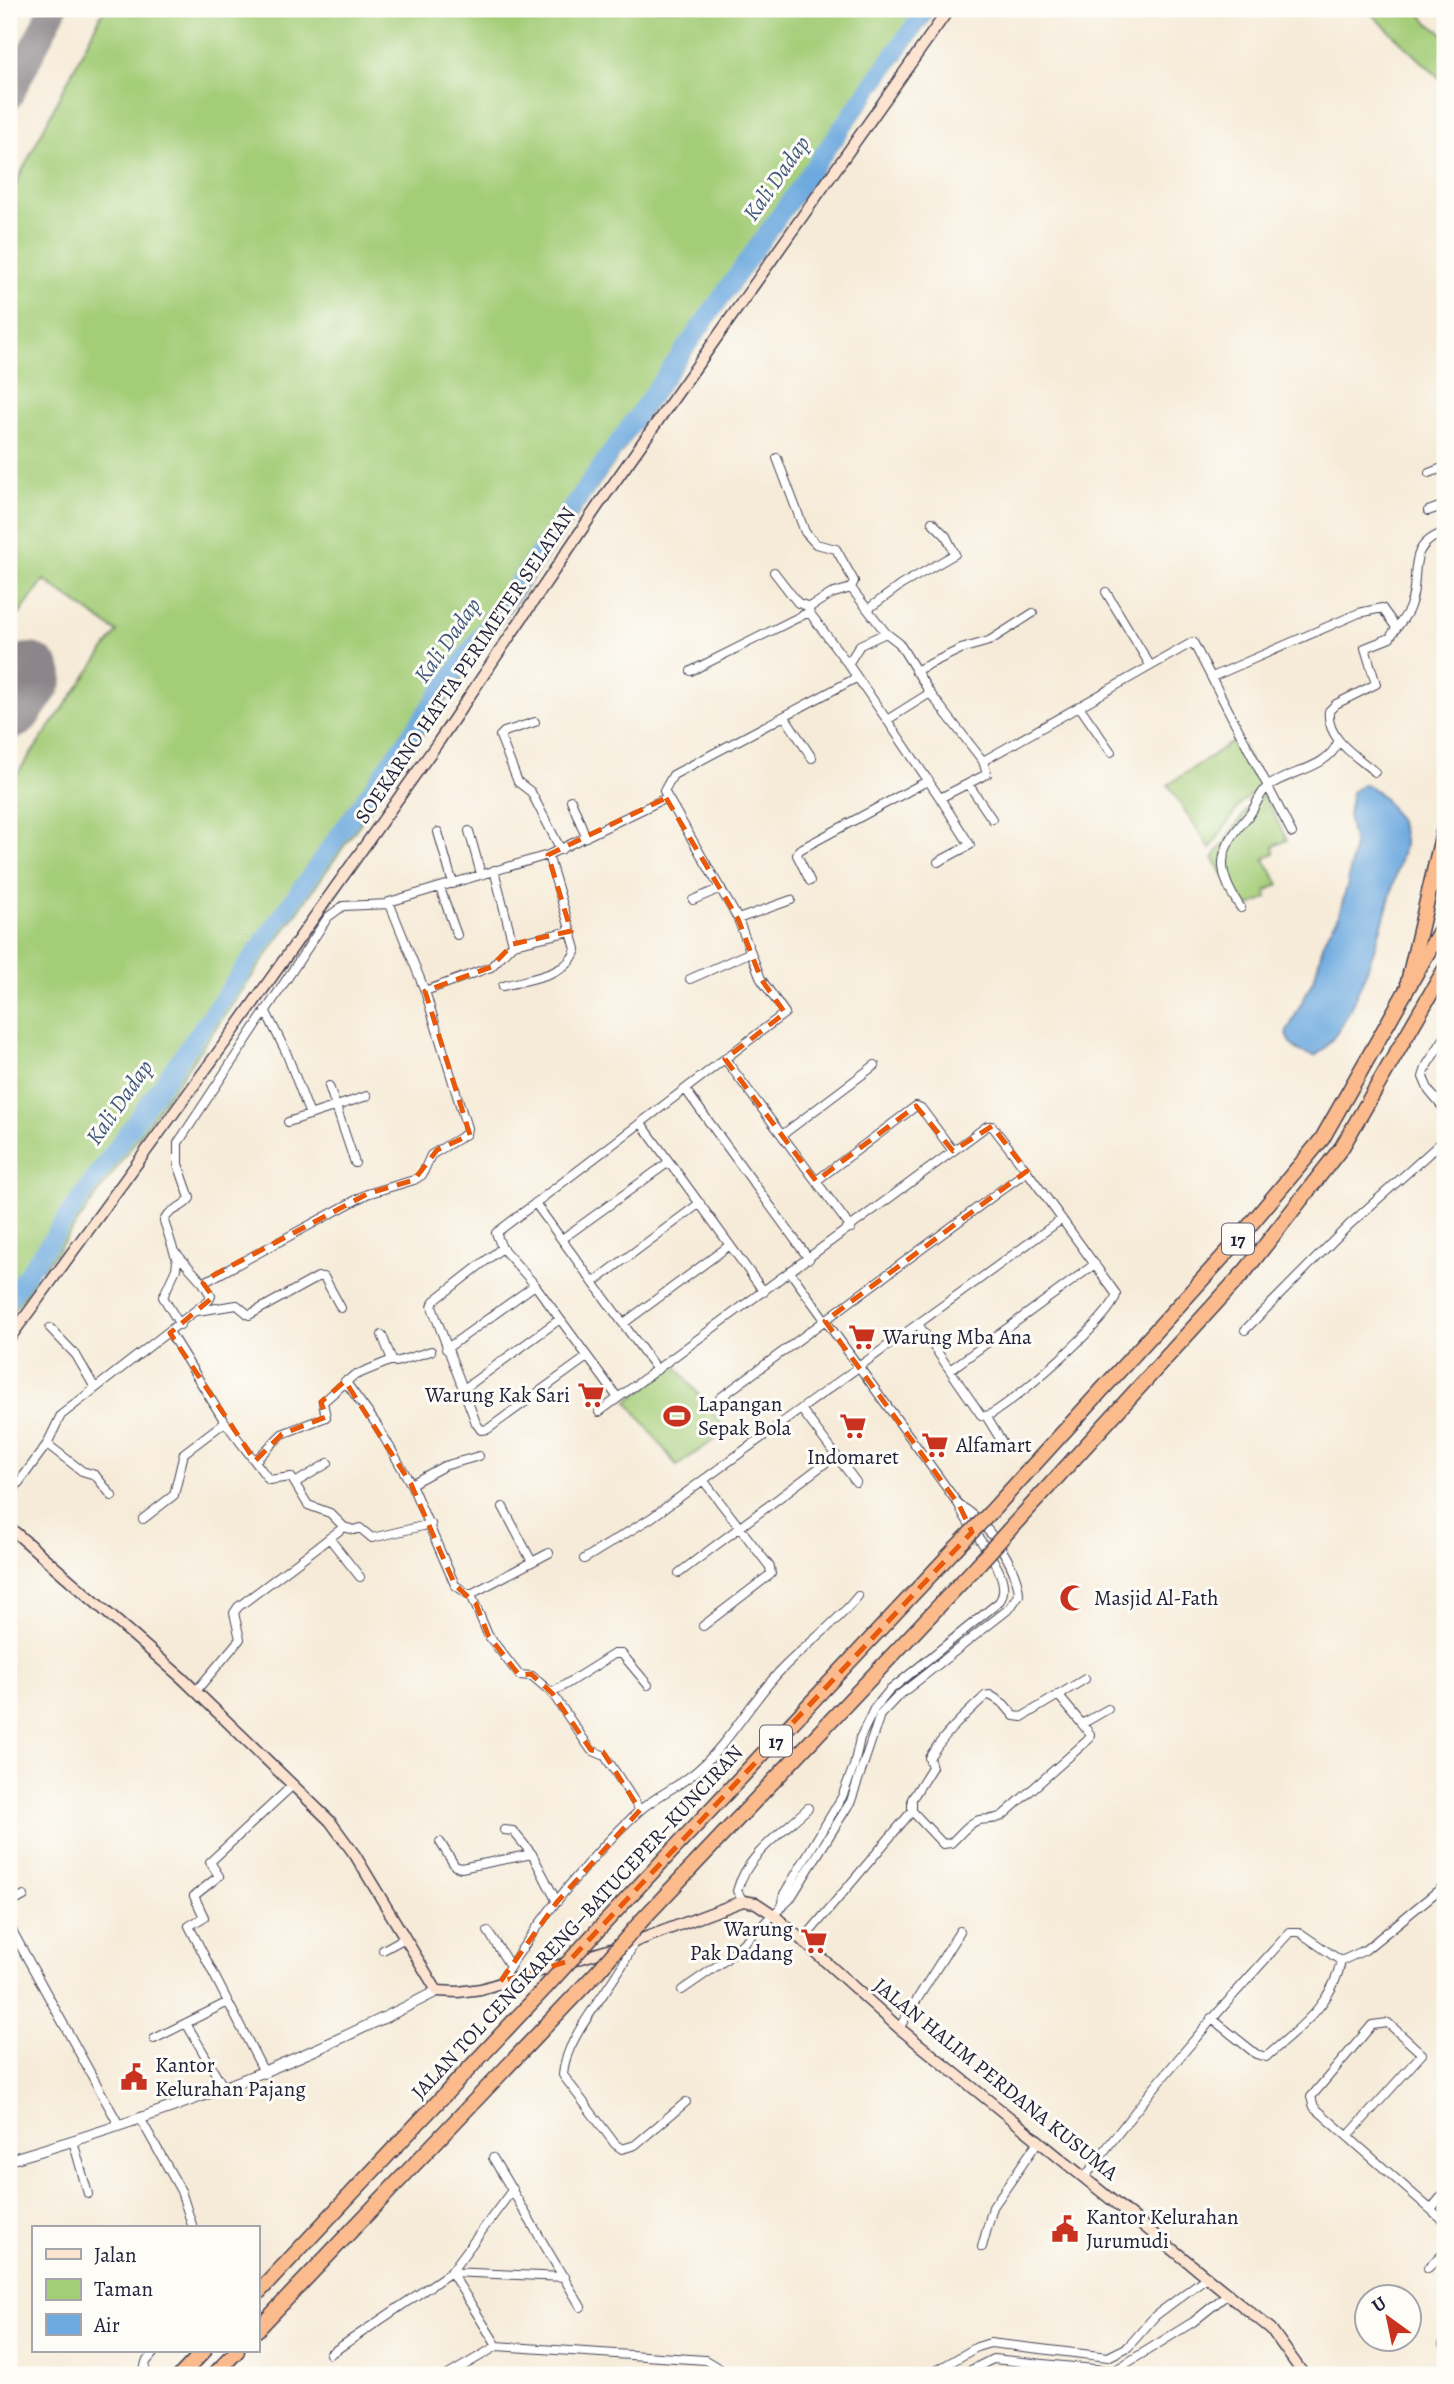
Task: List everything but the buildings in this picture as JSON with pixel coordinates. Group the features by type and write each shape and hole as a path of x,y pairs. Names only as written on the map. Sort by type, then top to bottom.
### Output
{"highway":[{"path":"1406,994 1445,824"},
{"name":"JALAN TOL CENGKARENG–BATUCEPER–KUNCIRAN","path":"259,2292 990,1513 1230,1249 1322,1139 1445,922"},
{"name":"17","path":"259,2328 973,1570 1246,1270 1342,1147 1445,969"},
{"path":"181,2375 203,2352"},
{"path":"214,2375 236,2352"}],"main road":[{"name":"SOEKARNO HATTA PERIMETER SELATAN","path":"9,1339 235,1029 439,741 628,462 949,9"},
{"path":"9,1527 196,1691 330,1821 355,1855 437,1991 458,1993 500,1982 634,1942 743,1901"},
{"name":"JALAN HALIM PERDANA KUSUMA","path":"743,1901 756,1903 774,1915 899,2028 1271,2329 1304,2375"}],"street":[{"path":"777,458 805,532 816,544 836,549 854,581 851,588"},
{"path":"1429,473 1445,467"},
{"path":"1428,512 1445,505"},
{"path":"868,610 901,585 955,554 946,536 932,522"},
{"path":"1375,772 1338,742 1328,719 1329,711 1336,704 1376,684 1365,648 1390,638 1395,626 1403,621 1412,604 1418,554 1428,538 1445,531"},
{"path":"774,572 798,603 809,610 848,664 929,780 970,845 938,862"},
{"path":"691,671 809,610 831,594 851,588"},
{"path":"851,588 886,633 899,643 930,693 983,761 988,774 940,797"},
{"path":"1106,592 1150,665"},
{"path":"1212,677 1359,612 1382,608 1395,626"},
{"path":"915,671 961,649 989,641 1033,613"},
{"path":"848,664 860,645 886,633"},
{"path":"983,761 1193,642 1266,788 1292,833"},
{"path":"618,1398 535,1285 502,1248 496,1233 785,1013 761,979 738,919 664,791 673,775 856,678"},
{"path":"887,720 930,693"},
{"path":"1079,706 1111,752"},
{"path":"785,717 812,758"},
{"path":"535,722 504,732 500,736 518,782 531,792 561,850"},
{"path":"1241,908 1226,881 1224,847 1266,788 1315,764 1338,742"},
{"path":"810,881 797,855 799,850 929,780"},
{"path":"969,785 992,819"},
{"path":"9,1496 47,1444 61,1415 170,1333 211,1296 204,1283 176,1252 164,1221 172,1210 184,1205 190,1198 178,1164 178,1143 336,908 389,904 392,900 548,855 666,798"},
{"path":"571,800 586,837"},
{"path":"469,831 481,874"},
{"path":"438,832 453,884"},
{"path":"503,986 565,967 570,963 576,949 548,855"},
{"path":"495,870 513,944"},
{"path":"440,888 457,935"},
{"path":"693,900 721,888"},
{"path":"738,919 791,900"},
{"path":"204,1283 367,1194 414,1180 422,1175 431,1155 466,1134 467,1128 425,992 389,904"},
{"path":"425,992 491,967 513,944 571,931"},
{"path":"691,979 751,952"},
{"path":"265,1010 286,1052 310,1115"},
{"path":"1445,1037 1427,1065 1423,1077 1429,1091 1445,1110"},
{"path":"725,1059 851,1228"},
{"path":"782,1135 875,1065"},
{"path":"329,1086 355,1163"},
{"path":"685,1089 809,1259"},
{"path":"288,1122 367,1096"},
{"path":"816,1181 916,1107 921,1108 953,1151"},
{"path":"641,1123 764,1292"},
{"path":"598,1412 990,1125 1027,1171 1116,1294 1113,1306 1064,1357 986,1416"},
{"path":"1245,1330 1349,1225 1445,1139"},
{"path":"562,1239 669,1161"},
{"path":"720,1398 1027,1171"},
{"path":"535,1203 657,1370"},
{"path":"594,1282 700,1203"},
{"path":"584,1559 651,1518 1062,1219"},
{"path":"624,1323 730,1245"},
{"path":"502,1248 434,1301 432,1307 461,1391 481,1430 488,1429 587,1357"},
{"path":"176,1252 176,1269 163,1297 180,1325"},
{"path":"950,1370 1095,1264"},
{"path":"783,1903 785,1894 842,1797 854,1766 860,1738 874,1709 889,1691 1004,1595 1003,1576 964,1521 958,1505 791,1273"},
{"path":"197,1311 237,1305 249,1314 318,1277 324,1277 341,1308"},
{"path":"446,1349 535,1285"},
{"path":"461,1391 560,1319"},
{"path":"918,1324 1002,1441"},
{"path":"50,1328 76,1354 95,1388"},
{"path":"170,1333 225,1422 269,1480 290,1477 308,1505 330,1513 344,1527"},
{"path":"382,1335 392,1360"},
{"path":"255,1461 282,1434 326,1417 323,1402 345,1381 392,1360 402,1362 430,1351"},
{"path":"345,1381 377,1425 411,1483 431,1524 455,1585 476,1604 488,1635 510,1665 523,1677 532,1676 552,1693 591,1750 605,1755 640,1810"},
{"path":"802,1409 856,1482"},
{"path":"143,1519 174,1495 184,1452 225,1422"},
{"path":"47,1444 82,1471 95,1475 112,1496"},
{"path":"679,1573 836,1455"},
{"path":"411,1483 444,1466 479,1457"},
{"path":"295,1483 328,1462"},
{"path":"703,1480 770,1567 771,1574 703,1626"},
{"path":"682,1990 724,1961 790,1899 851,1801 880,1715 898,1696 1010,1608 1019,1595 1015,1570 973,1512 958,1505"},
{"path":"503,1507 532,1562"},
{"path":"196,1691 240,1639 234,1613 238,1607 344,1527 360,1528 372,1538 431,1524"},
{"path":"329,1538 360,1577"},
{"path":"469,1595 550,1553"},
{"path":"500,1982 557,1902 640,1810 698,1770 715,1754 782,1669 839,1620 858,1597"},
{"path":"552,1693 614,1654 622,1654 648,1685"},
{"path":"803,1940 912,1811 912,1799 932,1767 929,1758 951,1729 985,1696 990,1695 1004,1704 1014,1716 1022,1717 1085,1679"},
{"path":"912,1811 943,1844 951,1843 972,1823 981,1820 991,1822 1002,1816 1089,1739 1090,1734 1058,1695"},
{"path":"1082,1724 1108,1709"},
{"path":"265,2074 189,1928 204,1917 193,1898 219,1876 210,1862 293,1785"},
{"path":"743,1901 737,1891 751,1864 769,1841 808,1808"},
{"path":"504,1830 513,1831 533,1854 557,1902"},
{"path":"440,1842 456,1866 461,1868 533,1854"},
{"path":"1341,1961 1365,1950 1445,1885"},
{"path":"9,1903 23,1896"},
{"path":"9,1926 119,2125"},
{"path":"488,1931 510,1966"},
{"path":"899,2028 960,1931"},
{"path":"1085,2177 1135,2110 1211,2018 1290,1932 1299,1932 1341,1961"},
{"path":"383,1950 405,1938"},
{"path":"634,1942 622,1970 568,2051 563,2075 615,2144 622,2149 635,2145 686,2102"},
{"path":"1211,2018 1256,2054 1266,2057 1322,2005 1338,1981 1341,1961"},
{"path":"9,2160 73,2141 265,2074 373,2025 437,1991"},
{"path":"154,2039 226,2003"},
{"path":"187,2023 223,2088"},
{"path":"1348,2136 1422,2054 1388,2023 1372,2025 1311,2097 1314,2107 1445,2222"},
{"path":"140,2118 181,2191 192,2226"},
{"path":"982,2247 993,2207 1039,2140"},
{"path":"73,2141 88,2194"},
{"path":"493,2158 581,2306"},
{"path":"330,2354 451,2272 513,2189"},
{"path":"1431,2209 1445,2192"},
{"path":"1429,2268 1445,2251"},
{"path":"451,2272 565,2277"},
{"path":"451,2272 497,2346"},
{"path":"929,2375 977,2347 989,2343 1108,2357 1128,2347 1155,2316 1208,2276"},
{"path":"961,2375 982,2362 993,2359 1108,2373 1173,2336 1228,2293"},
{"path":"448,2375 497,2346 705,2360 730,2375"},
{"path":"977,2347 982,2362"},
{"path":"143,2375 146,2362 154,2352"}],"highlighted area":[{"path":"666,798 738,919 761,979 785,1013 725,1059 816,1181 916,1106 953,1151 992,1126 1027,1171 825,1321 959,1505 972,1532 569,1961 500,1982 557,1902 640,1810 603,1752 591,1750 552,1693 531,1674 519,1675 488,1635 476,1604 455,1585 411,1484 345,1381 321,1402 326,1417 282,1434 255,1461 246,1452 170,1333 213,1297 203,1283 214,1275 367,1194 414,1180 437,1150 470,1135 425,991 491,967 513,944 571,931 548,855"}],"green space":[{"path":"104,9 937,9 55,1254 42,1270 37,1268 32,1274 34,1282 9,1317 9,785 117,632 44,580 9,629 9,197"},
{"path":"1366,9 1417,9 1427,22 1445,35 1445,83"},
{"path":"1238,738 1263,786 1242,802 1210,849 1168,785"},
{"path":"1264,794 1287,840 1274,846 1274,853 1264,859 1279,884 1266,891 1267,898 1245,908 1213,858 1249,807"},
{"name":"Lapangan Sepak Bola","path":"676,1366 727,1431 677,1466 627,1401"}],"water":[{"path":"1364,784 1378,792 1390,807 1402,831 1404,846 1377,942 1355,998 1343,1023 1329,1043 1315,1056 1297,1049 1286,1034 1315,976 1325,938 1338,918 1348,883 1354,845 1348,815 1352,792"}],"waterway":[{"name":"Kali Dadap","path":"9,1299 926,9"}],"taxiway":[{"path":"9,96 53,9"}],"runway":[{"path":"9,706 29,677"}],"place":[{"name":"Warung Mba Ana","path":"862,1337"},
{"name":"Warung Kak Sari","path":"591,1395"},
{"name":"Lapangan Sepak Bola","path":"677,1416"},
{"name":"Indomaret","path":"853,1426"},
{"name":"Alfamart","path":"935,1445"},
{"name":"Masjid Al-Fath","path":"1073,1598"},
{"name":"Warung Pak Dadang","path":"814,1941"},
{"name":"Kantor Kelurahan Pajang","path":"134,2077"},
{"name":"Kantor Kelurahan Jurumudi","path":"1065,2229"}]}
